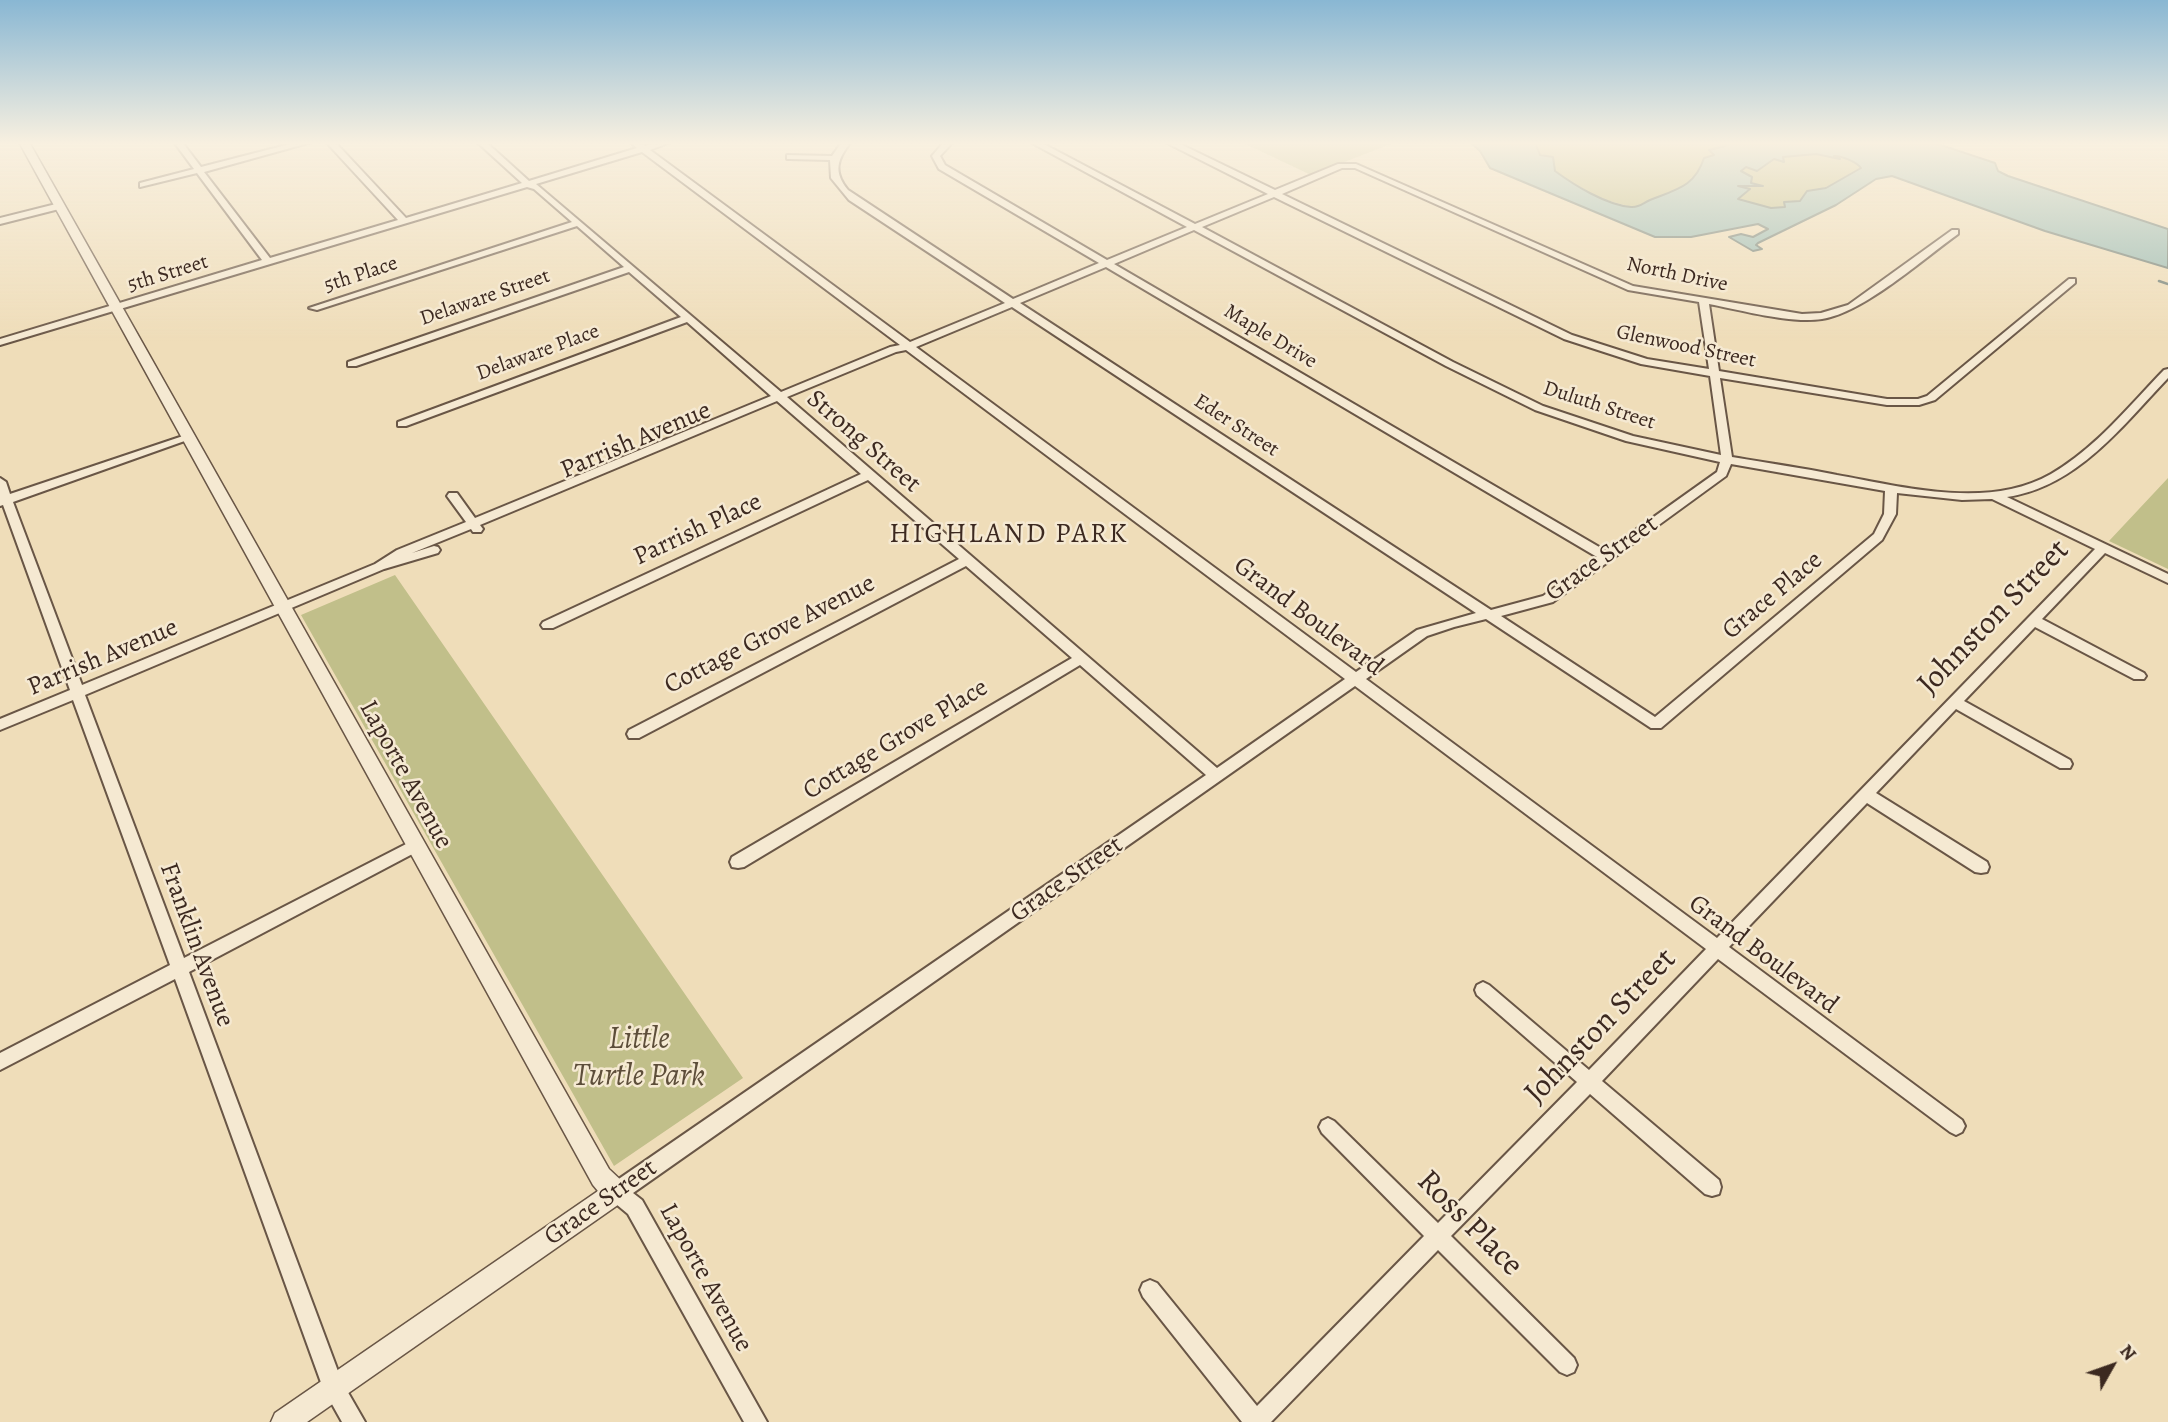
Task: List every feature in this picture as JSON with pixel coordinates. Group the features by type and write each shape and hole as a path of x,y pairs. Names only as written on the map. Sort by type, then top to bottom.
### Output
{"street":[{"path":"0,221 51,208"},
{"name":"Laporte Avenue","path":"61,208 601,1177 635,1207 756,1422"},
{"path":"227,208 268,262"},
{"path":"392,208 404,221"},
{"name":"5th Street","path":"0,342 446,208"},
{"name":"Strong Street","path":"562,208 867,476 1217,776"},
{"name":"Grand Boulevard","path":"721,208 1956,1126"},
{"name":"Eder Street","path":"868,208 1656,724"},
{"name":"Maple Drive","path":"1013,208 1606,557"},
{"name":"Duluth Street","path":"1160,208 1509,395 1600,431 1727,459 1890,488 1947,495 1992,494 2031,487 2059,475 2078,461 2168,372"},
{"name":"Parrish Avenue","path":"0,725 379,567 406,562 476,527 781,400 900,354 907,347 1240,208"},
{"name":"Glenwood Street","path":"1304,208 1568,337 1645,362 1887,402 1919,402 1931,398 2072,281"},
{"name":"North Drive","path":"1446,208 1609,280 1655,294 1802,317 1842,312 1955,232"},
{"name":"5th Place","path":"314,308 579,223"},
{"name":"Delaware Street","path":"352,364 630,268"},
{"path":"1704,302 1727,459"},
{"name":"Delaware Place","path":"402,425 688,318"},
{"path":"3,501 187,438"},
{"name":"Grace Street","path":"285,1422 1422,634 1445,623 1528,607 1548,599 1721,474 1727,459"},
{"name":"Parrish Place","path":"548,625 867,476"},
{"name":"Franklin Avenue","path":"0,482 3,501 77,693 334,1388 354,1422"},
{"name":"Grace Place","path":"1656,724 1878,537 1890,520 1893,506 1890,488"},
{"path":"1992,494 2168,579"},
{"path":"453,496 476,527"},
{"name":"Johnston Street","path":"1256,1422 1440,1236 2102,549"},
{"name":"Cottage Grove Avenue","path":"634,734 966,561"},
{"path":"2034,621 2139,676"},
{"name":"Cottage Grove Place","path":"738,862 1080,659"},
{"path":"1955,702 2065,764"},
{"path":"1867,795 1981,867"},
{"path":"0,1062 415,846"},
{"path":"1483,990 1712,1187"},
{"name":"Ross Place","path":"1328,1127 1567,1365"},
{"path":"1150,1290 1256,1422"}],"green space":[{"path":"2168,478 2168,569 2109,541"},
{"name":"Little Turtle Park","path":"395,575 743,1078 614,1166 301,615"}],"water":[{"path":"1587,208 1829,208 1758,243 1756,245 1762,249 1753,251 1729,237 1741,234 1753,237 1768,229 1758,224 1691,237 1655,237"},
{"path":"1982,208 2106,208 2168,229 2168,268 2045,231"}],"waterway":[{"path":"2159,281 2168,284"}],"district":[{"name":"HIGHLAND PARK","path":"1009,535"}]}
